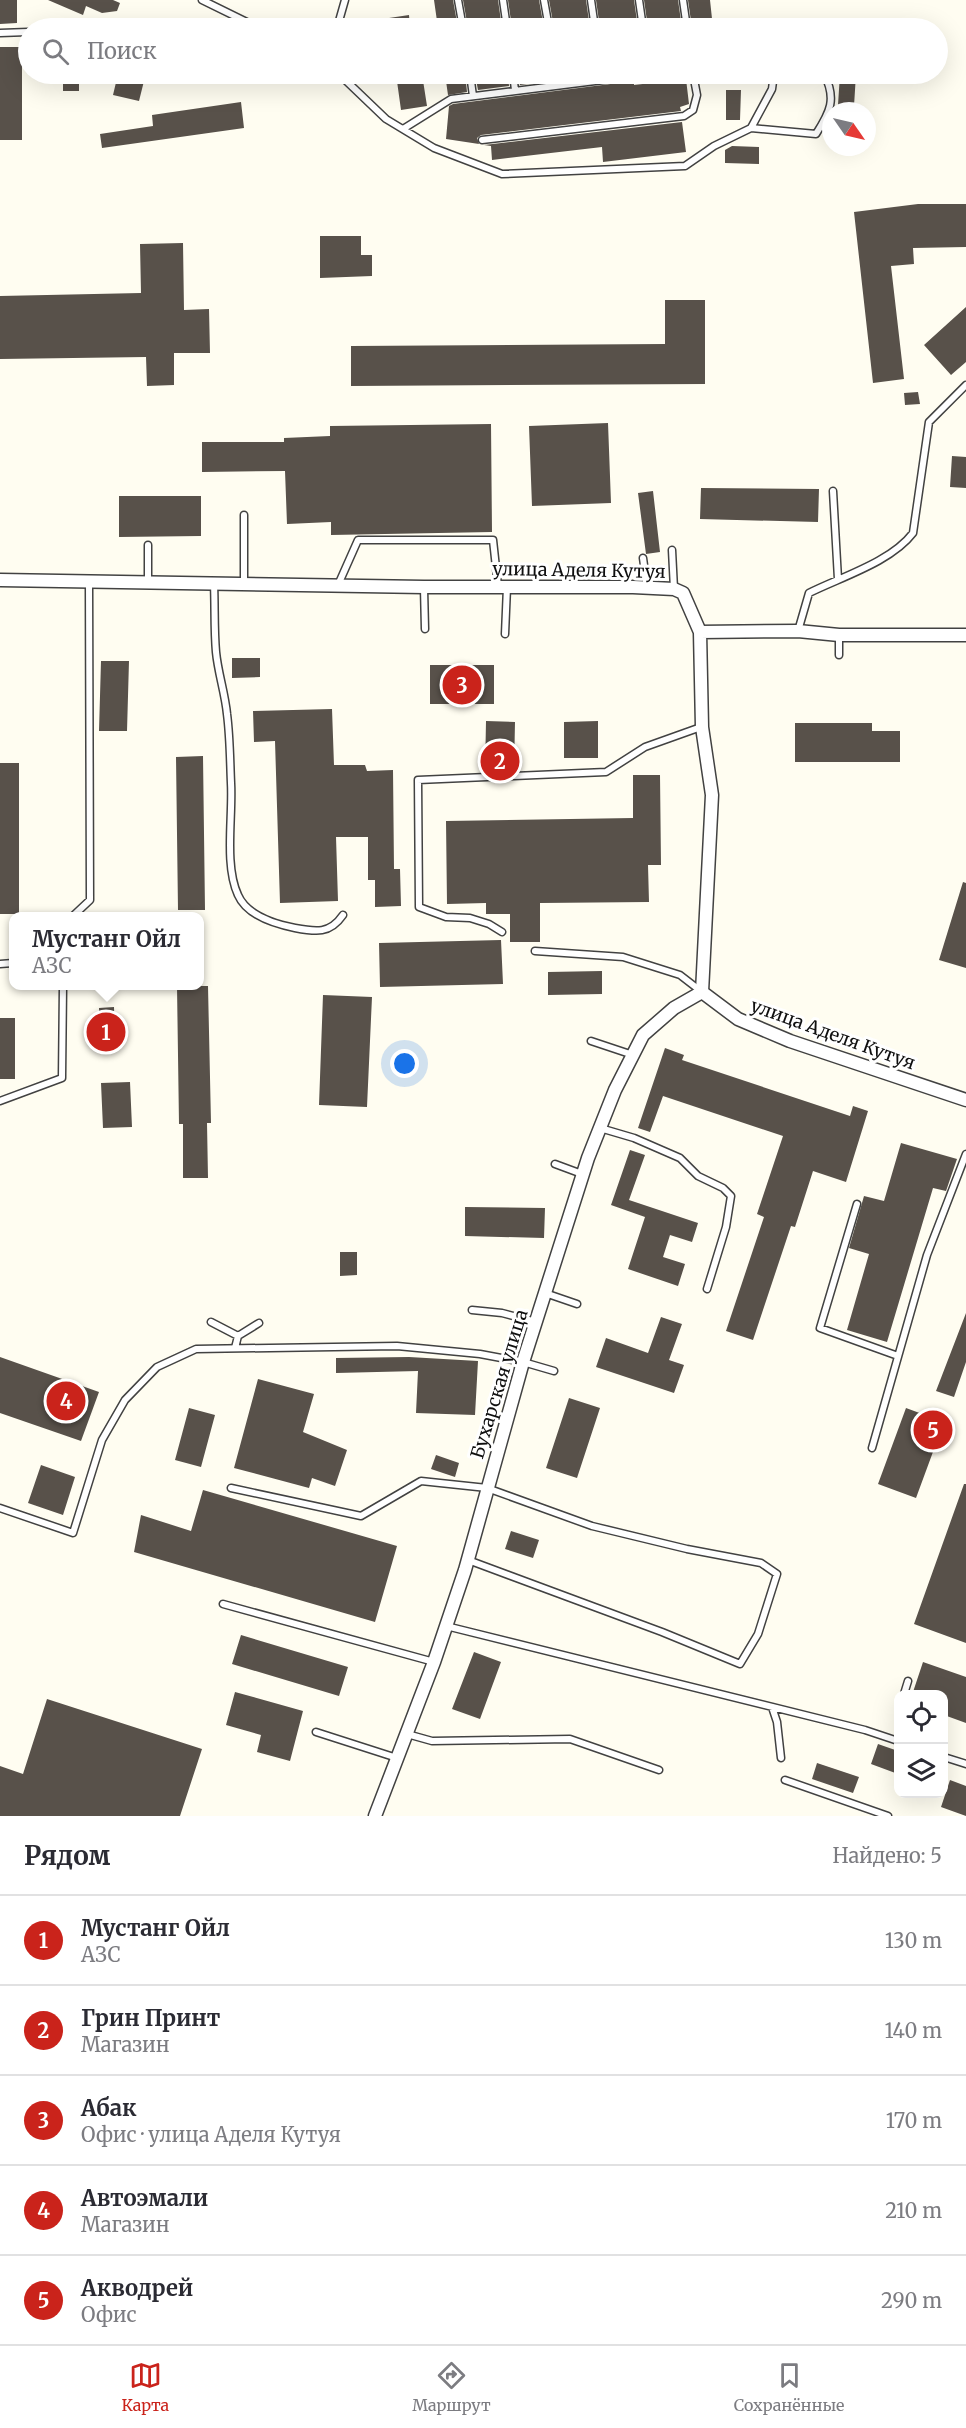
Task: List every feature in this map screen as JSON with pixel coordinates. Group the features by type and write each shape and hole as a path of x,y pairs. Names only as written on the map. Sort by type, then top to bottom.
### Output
{"street":[{"name":"улица Аделя Кутуя","path":"0,580 89,583 214,584 244,582 424,587 647,588 674,589 683,592 700,632 702,727 712,795 702,992 738,1019 790,1041 966,1100"},
{"path":"700,632 798,631 838,635 966,635"},
{"name":"Бухарская улица","path":"375,1816 434,1662 468,1560 523,1362 583,1174 615,1090 643,1035 674,1008 702,992"}],"lane":[{"path":"202,0 239,18"},
{"path":"340,18 345,0"},
{"path":"458,0 461,18"},
{"path":"503,0 506,18"},
{"path":"544,0 547,18"},
{"path":"591,0 594,18"},
{"path":"639,0 642,18"},
{"path":"683,0 686,18"},
{"path":"0,33 18,32"},
{"path":"349,84 386,119 434,148 502,174 685,166 714,146 751,128 816,134 830,111 829,84"},
{"path":"471,84 473,96"},
{"path":"514,84 515,90"},
{"path":"403,129 451,99 562,84"},
{"path":"482,140 684,116 693,110 697,95 695,84"},
{"path":"751,128 773,84"},
{"path":"798,631 809,592 886,556 903,545 912,533 928,422 966,385"},
{"path":"833,491 838,579"},
{"path":"244,516 244,582"},
{"path":"338,585 358,540 493,540 503,586 506,634"},
{"path":"148,545 148,583"},
{"path":"672,550 674,589"},
{"path":"643,558 647,588"},
{"path":"77,912 90,900 89,583"},
{"path":"214,584 216,652 228,725 232,791 232,875 238,897 250,910 262,918 307,930 322,931 336,926 343,915"},
{"path":"424,587 425,629"},
{"path":"838,635 839,655"},
{"path":"502,932 489,924 470,918 446,917 419,907 418,780 606,772 645,747 702,727"},
{"path":"535,951 623,957 680,975 702,992"},
{"path":"0,1101 62,1078 63,990"},
{"path":"591,1041 633,1055"},
{"path":"600,1128 634,1138 680,1158 698,1176 723,1188 731,1196 726,1227 707,1289"},
{"path":"872,1448 927,1255 966,1154"},
{"path":"555,1164 583,1174"},
{"path":"856,1204 819,1329 898,1356"},
{"path":"545,1293 577,1304"},
{"path":"472,1310 502,1312 536,1322"},
{"path":"211,1322 238,1336"},
{"path":"235,1348 238,1336 259,1323"},
{"path":"0,1508 73,1533 102,1440 125,1400 157,1367 196,1349 397,1346 480,1354 523,1362 554,1371"},
{"path":"231,1488 361,1516 421,1481 487,1488 592,1526 761,1563 777,1574 758,1634 740,1664 662,1632 468,1560"},
{"path":"223,1604 434,1662"},
{"path":"446,1626 865,1730 894,1741"},
{"path":"905,1690 908,1681"},
{"path":"772,1707 777,1722 781,1758"},
{"path":"316,1732 397,1758"},
{"path":"407,1734 432,1741 570,1739 659,1770"},
{"path":"948,1758 966,1764"},
{"path":"785,1780 888,1816"}],"building":[{"path":"0,0 17,0 17,23 0,24"},
{"path":"48,0 113,0 120,3 117,11 102,13 86,6 83,15"},
{"path":"434,0 453,0 456,18 437,18"},
{"path":"463,0 498,0 501,18 466,18"},
{"path":"508,0 539,0 542,18 511,18"},
{"path":"549,0 586,0 589,18 552,18"},
{"path":"596,0 634,0 637,18 599,18"},
{"path":"644,0 678,0 681,18 647,18"},
{"path":"688,0 710,0 712,18 691,18"},
{"path":"409,15 409,18 389,18"},
{"path":"0,47 18,47 18,84 22,84 22,140 0,140"},
{"path":"63,84 79,84 79,91 63,91"},
{"path":"116,84 143,84 139,101 113,95"},
{"path":"397,84 424,84 427,106 401,110"},
{"path":"446,84 466,84 467,92 448,95"},
{"path":"477,84 509,84 509,86 478,90"},
{"path":"610,84 687,84 689,104 680,107 681,111 481,135 477,138 479,144 446,139 449,106 453,104"},
{"path":"839,84 855,84 854,102 838,102"},
{"path":"726,90 741,90 740,120 726,120"},
{"path":"241,102 244,128 102,148 100,134 153,126 152,115"},
{"path":"682,122 686,152 603,162 602,147 492,160 491,146 484,145"},
{"path":"732,146 759,147 759,164 725,163 725,150"},
{"path":"918,204 966,204 966,247 913,248 914,264 891,266 904,379 873,383 854,212"},
{"path":"320,236 361,236 361,255 372,255 372,276 320,278"},
{"path":"183,243 184,310 209,309 210,353 174,353 174,385 147,386 146,357 0,359 0,296 141,293 140,244"},
{"path":"665,300 705,300 705,384 351,386 351,346 665,344"},
{"path":"966,307 966,362 951,375 924,345"},
{"path":"918,392 920,404 905,405 904,393"},
{"path":"608,423 611,503 532,506 529,426"},
{"path":"491,424 492,532 331,535 331,522 287,524 285,471 202,472 202,442 284,442 284,438 330,436 330,426"},
{"path":"952,456 966,457 966,488 950,487"},
{"path":"701,488 819,489 818,522 700,519"},
{"path":"653,491 660,552 646,554 638,493"},
{"path":"119,496 201,496 201,536 119,537"},
{"path":"232,658 260,658 260,677 232,678"},
{"path":"101,661 129,661 127,731 99,731"},
{"path":"430,665 494,665 494,704 430,704"},
{"path":"332,709 334,765 365,765 367,771 393,770 394,869 400,869 401,906 375,907 375,880 368,880 368,837 336,837 338,901 280,903 275,741 254,742 253,711"},
{"path":"486,721 515,722 514,771 485,772"},
{"path":"598,721 598,758 564,758 564,722"},
{"path":"795,723 872,723 872,731 900,731 900,762 795,762"},
{"path":"203,756 205,910 178,910 176,757"},
{"path":"0,763 19,763 19,912 0,914"},
{"path":"633,775 660,775 661,865 648,865 649,902 540,903 540,942 510,942 510,914 486,914 486,903 447,904 446,821 633,818"},
{"path":"963,882 966,883 966,968 939,960"},
{"path":"501,940 503,984 380,987 379,943"},
{"path":"602,971 602,994 548,995 548,972"},
{"path":"204,986 208,986 211,1123 207,1123 208,1178 183,1178 183,1124 179,1124 177,990 204,990"},
{"path":"323,995 372,997 367,1107 319,1105"},
{"path":"114,1007 115,1046 101,1046 99,1008"},
{"path":"0,1018 15,1018 15,1079 0,1079"},
{"path":"665,1048 684,1055 682,1060 850,1116 853,1106 868,1111 846,1182 813,1171 795,1227 791,1226 753,1340 726,1331 764,1217 757,1214 783,1136 663,1096 650,1132 638,1128"},
{"path":"130,1082 132,1127 103,1128 101,1083"},
{"path":"901,1143 957,1159 946,1191 933,1188 887,1342 847,1330 869,1254 849,1248 864,1196 884,1201"},
{"path":"630,1150 645,1155 629,1200 698,1223 692,1242 670,1235 663,1257 685,1264 678,1286 628,1269 645,1217 611,1205"},
{"path":"465,1207 545,1208 544,1238 465,1236"},
{"path":"340,1252 357,1252 357,1275 340,1276"},
{"path":"966,1313 966,1362 954,1397 936,1391"},
{"path":"661,1317 682,1324 669,1360 684,1365 674,1393 596,1367 606,1338 648,1353"},
{"path":"0,1357 99,1392 81,1441 0,1413"},
{"path":"409,1357 478,1361 475,1415 416,1413 418,1371 336,1373 336,1358"},
{"path":"258,1379 314,1394 303,1432 347,1450 335,1486 312,1478 309,1488 234,1468"},
{"path":"569,1398 600,1408 577,1478 546,1468"},
{"path":"189,1408 215,1415 201,1467 175,1460"},
{"path":"906,1408 944,1422 916,1498 878,1484"},
{"path":"436,1455 459,1463 455,1477 431,1469"},
{"path":"41,1465 75,1477 63,1515 28,1503"},
{"path":"964,1484 966,1484 966,1643 914,1624"},
{"path":"203,1490 397,1546 375,1622 134,1552 141,1515 191,1531"},
{"path":"511,1531 539,1540 533,1558 505,1549"},
{"path":"241,1635 348,1667 339,1696 232,1664"},
{"path":"474,1652 501,1662 480,1719 452,1709"},
{"path":"923,1662 966,1677 966,1723 948,1716 948,1690 914,1690"},
{"path":"235,1692 303,1711 290,1761 257,1752 261,1735 226,1725"},
{"path":"47,1699 202,1749 180,1816 0,1816 0,1766 23,1774"},
{"path":"878,1744 894,1750 894,1773 871,1764"},
{"path":"817,1763 859,1777 853,1793 812,1779"},
{"path":"950,1780 966,1786 966,1816 941,1807 944,1798 948,1798"}],"place":[{"name":"Абак","path":"462,685"},
{"name":"Грин Принт","path":"500,761"},
{"name":"Мустанг Ойл","path":"106,1032"},
{"name":"Автоэмали","path":"66,1401"},
{"name":"Акводрей","path":"933,1430"}]}
